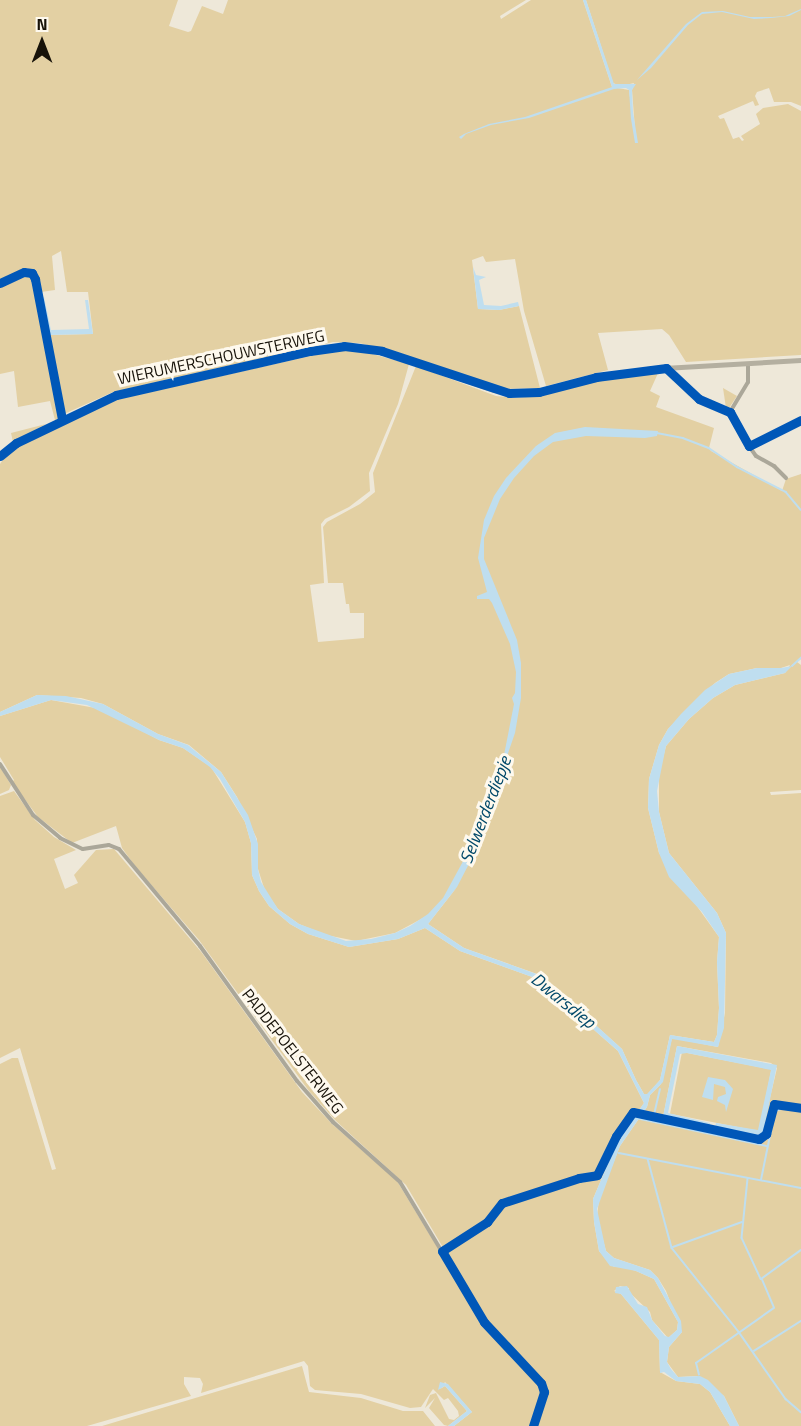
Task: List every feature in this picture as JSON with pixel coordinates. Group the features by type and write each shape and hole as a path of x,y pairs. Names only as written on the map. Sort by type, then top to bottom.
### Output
{"street":[{"path":"0,283 24,272 32,273 35,279 62,419"},
{"name":"WIERUMERSCHOUWSTERWEG","path":"0,456 16,443 116,395 337,346 382,351 509,393 534,393 613,374 677,367 801,360"},
{"path":"730,412 749,380 748,364"},
{"path":"670,369 673,376 699,399 730,412 756,456 774,466 786,478"},
{"path":"749,446 800,422"},
{"name":"PADDEPOELSTERWEG","path":"0,764 28,810 60,838 83,849 109,845 119,849 138,875 200,946 311,1098 341,1130 400,1182 484,1322 541,1383 544,1392 533,1426"}],"shaded area":[{"path":"0,0 178,0 169,26 188,32 191,31 202,6 223,14 228,0 526,0 500,16 501,19 531,0 583,0 612,87 629,90 636,143 632,90 634,83 621,86 613,83 586,0 801,0 801,106 791,102 774,102 769,88 757,92 755,96 759,105 755,106 753,101 718,116 720,119 724,118 733,139 739,137 742,141 744,140 741,136 760,124 756,114 763,108 788,104 801,111 801,355 686,362 669,335 662,329 598,333 608,370 546,386 524,311 515,259 486,262 483,256 472,260 478,309 499,310 519,306 540,388 503,389 393,351 359,343 333,342 113,392 64,414 48,335 93,334 88,292 67,292 61,251 52,256 55,290 41,292 37,273 27,268 0,280"},
{"path":"27,273 33,276 61,417 55,420 50,401 18,407 14,371 0,374 0,285"},
{"path":"337,350 365,352 409,364 398,404 369,473 370,491 349,507 325,519 321,524 324,583 310,585 318,642 364,638 364,613 350,613 349,604 346,604 343,583 328,583 323,527 327,522 360,504 375,492 373,473 416,366 496,396 514,398 537,396 591,382 659,371 650,391 660,396 656,407 714,428 709,448 711,451 782,491 786,479 801,474 801,659 797,662 801,665 801,790 770,792 771,795 801,793 801,1426 739,1426 724,1396 697,1376 678,1377 667,1362 669,1347 682,1332 666,1291 650,1270 614,1258 606,1251 597,1217 599,1199 620,1146 647,1107 650,1095 661,1084 672,1038 718,1047 725,1013 726,933 717,913 669,853 659,812 659,774 666,746 689,719 713,698 735,685 785,673 790,665 781,668 757,668 729,674 715,683 668,729 659,745 649,779 648,808 659,853 719,937 717,962 719,1008 717,1035 714,1042 670,1035 660,1080 647,1095 644,1094 622,1049 540,975 464,948 428,924 457,887 431,916 395,933 356,941 326,935 299,924 278,909 265,891 258,869 257,839 237,797 221,772 189,745 158,734 103,704 81,698 37,695 0,712 0,464 8,453 36,436 110,401","holes":["677,1046 771,1063 777,1068 761,1136 663,1117"]},
{"path":"723,388 737,396 729,408 726,408"},
{"path":"46,424 13,442 11,433"},
{"path":"51,700 101,709 159,740 183,748 211,767 245,822 251,843 252,875 259,891 269,906 290,924 308,934 349,947 398,939 425,928 460,951 535,978 618,1051 644,1103 618,1140 593,1199 599,1251 614,1267 618,1265 654,1279 678,1322 677,1330 668,1338 652,1320 650,1312 629,1292 629,1288 620,1286 614,1291 621,1294 659,1340 660,1372 676,1381 700,1384 710,1392 730,1426 537,1426 547,1398 546,1385 486,1320 406,1185 336,1121 309,1091 199,940 135,866 122,848 116,826 72,843 38,817 12,782 14,780 0,757 0,716"},
{"path":"0,767 11,785 9,790 0,794"},
{"path":"14,791 35,820 54,837 76,850 54,859 65,889 78,883 74,875 96,850 114,849 202,953 302,1092 332,1124 397,1181 487,1329 541,1386 541,1397 531,1426 454,1426 472,1412 445,1382 440,1389 445,1386 467,1411 448,1426 444,1425 429,1408 435,1398 425,1408 430,1395 436,1393 449,1419 454,1420 459,1416 458,1411 448,1398 444,1400 433,1389 421,1407 410,1408 361,1394 315,1390 310,1386 308,1366 304,1361 201,1393 203,1384 200,1378 184,1377 184,1384 191,1396 87,1426 0,1426 0,1064 12,1058 18,1058 52,1170 56,1169 20,1048 0,1058 0,796"},
{"path":"682,1052 771,1069 759,1131 670,1114"},
{"path":"302,1366 309,1392 361,1398 403,1411 423,1411 435,1426 102,1426"}],"water":[{"path":"583,0 586,0 614,84 636,84 632,90 638,143 635,143 629,90 626,88 614,89 529,118 491,125 466,134 461,139 459,137 464,134 489,124 525,117 612,87"},
{"path":"801,9 789,16 754,19 722,12 702,14 688,25 651,68 637,80 686,24 702,12 723,11 750,17 772,17 785,16"},
{"path":"473,267 476,275 486,277 479,280 484,305 501,306 518,302 519,306 499,310 478,309"},
{"path":"44,297 51,330 89,329 85,300 88,300 93,334 48,335 41,300"},
{"name":"Dwarsdiep","path":"585,427 658,431 657,436 645,438 586,436 553,442 534,456 514,478 500,499 484,538 484,559 517,640 521,663 521,698 515,733 472,858 457,887 428,924 464,948 542,976 622,1049 636,1080 644,1094 647,1094 660,1080 670,1035 714,1042 717,1035 719,1008 717,962 719,937 702,912 669,877 659,853 648,808 649,779 659,745 668,729 681,714 705,690 729,674 757,668 792,666 785,673 735,685 713,698 689,719 666,746 657,791 659,812 669,853 717,913 726,933 724,1028 718,1047 672,1039 663,1082 650,1095 647,1107 620,1146 597,1209 606,1251 614,1258 650,1270 658,1278 681,1321 682,1332 669,1347 667,1362 671,1369 678,1377 700,1376 708,1380 724,1396 739,1426 730,1426 710,1392 700,1384 676,1381 664,1372 660,1373 659,1340 621,1294 615,1293 616,1287 627,1286 638,1304 647,1307 652,1320 665,1336 669,1337 677,1330 678,1322 654,1279 636,1271 610,1266 599,1251 593,1199 618,1140 644,1103 618,1051 535,978 460,951 425,928 398,939 349,947 308,934 290,924 269,906 259,891 252,875 251,843 245,822 220,779 210,767 183,748 159,740 87,705 51,700 0,716 0,712 37,695 66,696 103,704 158,734 188,745 221,772 248,815 258,844 258,869 261,882 278,909 299,924 346,941 371,939 395,933 410,926 428,914 443,898 467,854 504,755 514,704 512,698 515,693 516,672 510,644 492,603 489,599 477,599 477,596 487,592 478,558 484,520 494,496 506,478 536,446 555,433"},
{"path":"677,1046 777,1065 763,1134 758,1136 715,1127 716,1123 758,1130 771,1070 687,1053 680,1054 668,1113 710,1123 710,1126 663,1117"},
{"path":"708,1077 725,1080 733,1089 726,1112 725,1105 717,1101 718,1097 726,1094 725,1087 714,1084 713,1100 702,1097"},
{"path":"440,1382 448,1384 472,1412 454,1426 448,1426 467,1411 445,1386 438,1390"}],"waterway":[{"name":"Selwerderdiepje","path":"657,433 683,438 709,448 737,467 786,492 801,510"},
{"name":"Selwerderdiepje","path":"792,666 801,658"},
{"path":"654,1115 660,1090"},
{"path":"761,1180 775,1111 781,1109"},
{"path":"636,1118 767,1146"},
{"path":"619,1153 801,1188"},
{"path":"648,1159 672,1248 739,1332 786,1399 801,1412"},
{"path":"748,1179 742,1238 761,1279 801,1250"},
{"path":"673,1247 742,1222"},
{"path":"699,1375 696,1363 774,1308 762,1280"},
{"path":"754,1351 801,1321"}],"cycle path":[{"path":"0,283 24,272 32,273 35,279 62,419"},
{"path":"0,456 16,443 116,395 310,351 344,346 382,351 509,393 539,392 596,377 666,368 699,399 730,412 749,446 801,420"},
{"path":"533,1426 544,1392 541,1383 484,1322 442,1251 487,1222 502,1203 579,1178 597,1175 616,1136 633,1112 759,1139 766,1134 774,1104 801,1108"}]}
